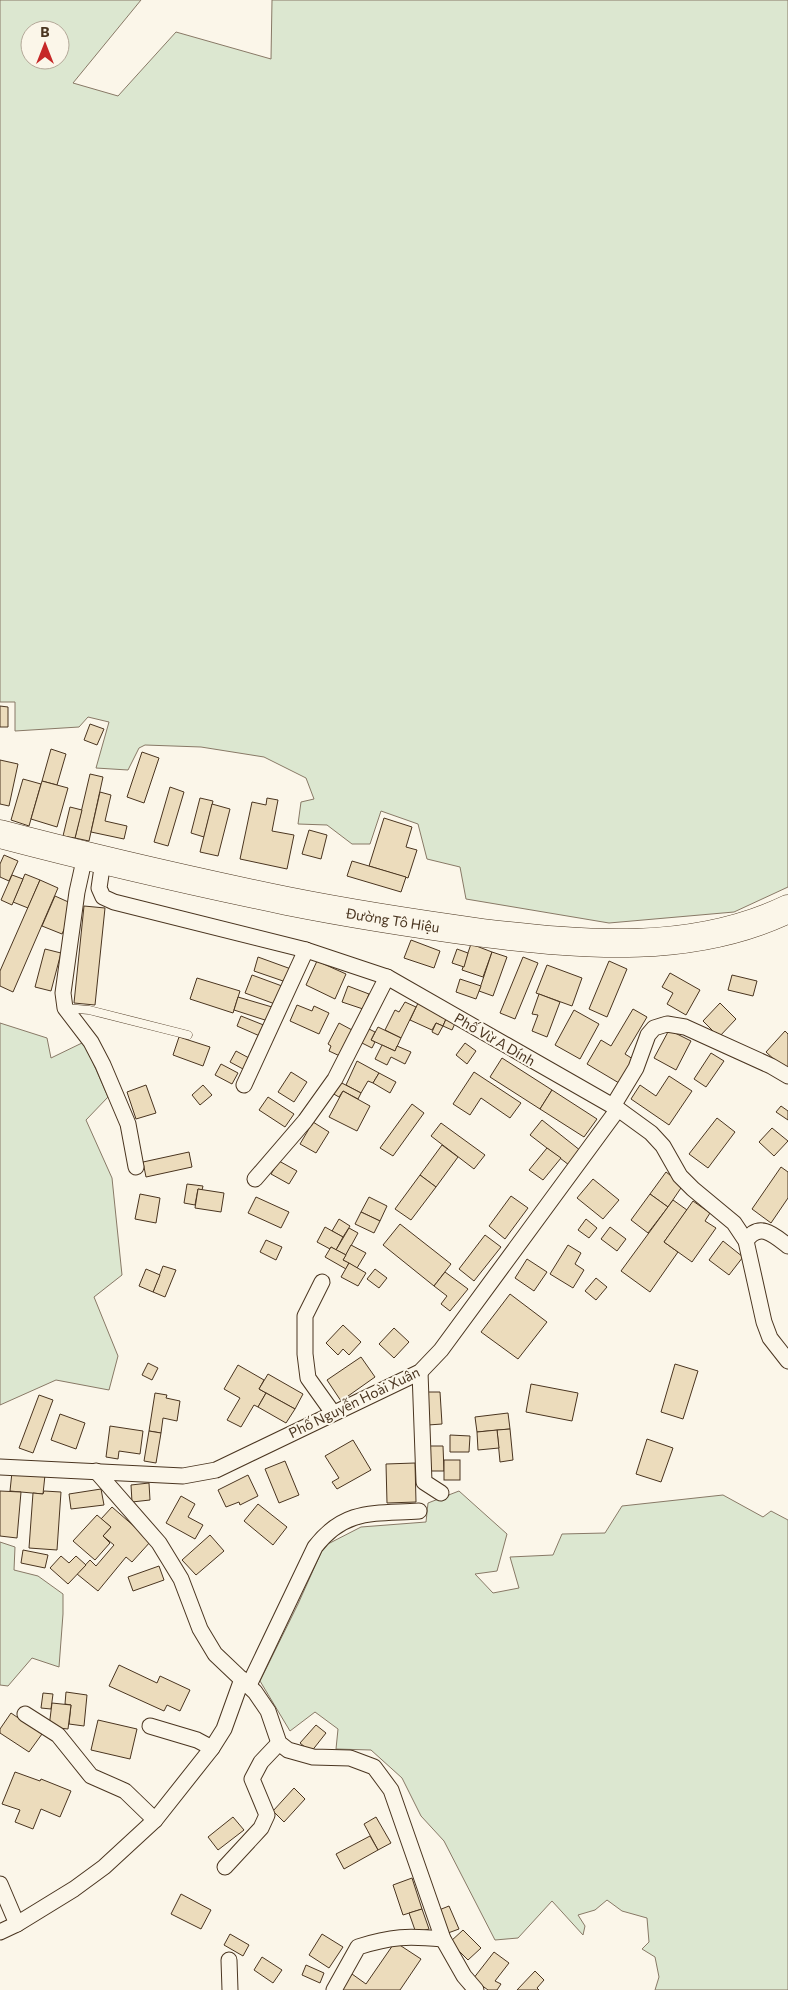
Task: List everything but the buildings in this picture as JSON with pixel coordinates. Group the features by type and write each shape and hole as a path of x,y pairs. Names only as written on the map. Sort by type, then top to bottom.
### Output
{"highway":[{"name":"Đường Tô Hiệu","path":"0,834 94,859 366,917 575,942 608,944 663,942 714,934 766,919 788,908"}],"street":[{"name":"Phố Vừ A Dính","path":"94,859 99,888 103,897 114,902 306,950 387,977 615,1108 651,1133 662,1146 680,1176 734,1222 746,1240 764,1322 770,1338 788,1361"},
{"path":"94,859 77,892 64,993 65,1008 91,1042 103,1065 128,1124 136,1168"},
{"path":"244,1085 306,950"},
{"path":"255,1179 305,1121 335,1079 387,977"},
{"name":"Phố Nguyễn Hoài Xuân","path":"0,1467 183,1476 216,1470 420,1372 441,1350 615,1108 636,1068 648,1035 654,1028 667,1024 685,1027 771,1066 788,1076"},
{"path":"746,1240 751,1233 760,1230 774,1235 788,1246"},
{"path":"322,1282 305,1316 305,1354 308,1378 333,1413"},
{"path":"420,1372 424,1482 441,1493"},
{"path":"96,1471 159,1543 181,1579 200,1629 215,1654 256,1692 268,1711 279,1744 288,1750 313,1757 350,1758 374,1767 391,1790 443,1939 464,1976 476,1990"},
{"path":"0,1932 17,1924 74,1889 104,1867 155,1820 212,1748 315,1547 324,1535 342,1521 364,1514 419,1511"},
{"path":"25,1714 58,1735 92,1776 125,1791 155,1820"},
{"path":"150,1726 197,1740 212,1748"},
{"path":"225,1867 261,1828 267,1815 252,1780 261,1762 279,1744"},
{"path":"0,1884 17,1924"},
{"path":"334,1990 358,1947 384,1938 410,1936 443,1939"},
{"path":"229,1960 230,1990"}],"lane":[{"path":"65,1008 97,1012 188,1035"}],"green space":[{"path":"0,0 141,0 73,83 118,96 176,32 271,59 272,0 788,0 788,887 734,912 609,923 466,899 460,867 427,859 418,824 381,811 370,844 352,844 327,825 298,824 301,802 314,799 306,778 264,757 201,747 145,745 139,748 128,770 96,768 109,722 88,717 79,727 15,731 15,702 0,702"},
{"path":"0,1023 47,1038 51,1058 84,1042 108,1097 86,1120 112,1178 122,1275 94,1297 118,1356 109,1390 56,1380 0,1405"},
{"path":"459,1491 507,1534 497,1571 475,1574 493,1593 519,1588 510,1557 553,1555 562,1534 605,1533 622,1506 723,1495 763,1517 771,1511 788,1520 788,1990 655,1990 659,1977 655,1957 642,1949 649,1942 647,1918 622,1911 607,1900 595,1910 578,1915 585,1926 583,1935 552,1901 518,1938 495,1940 444,1841 421,1816 402,1778 371,1750 336,1749 338,1729 315,1712 290,1731 260,1681 324,1546 361,1527 426,1522 428,1503"},
{"path":"0,1542 15,1547 14,1570 38,1576 63,1594 59,1667 32,1658 8,1686 0,1685"}]}
